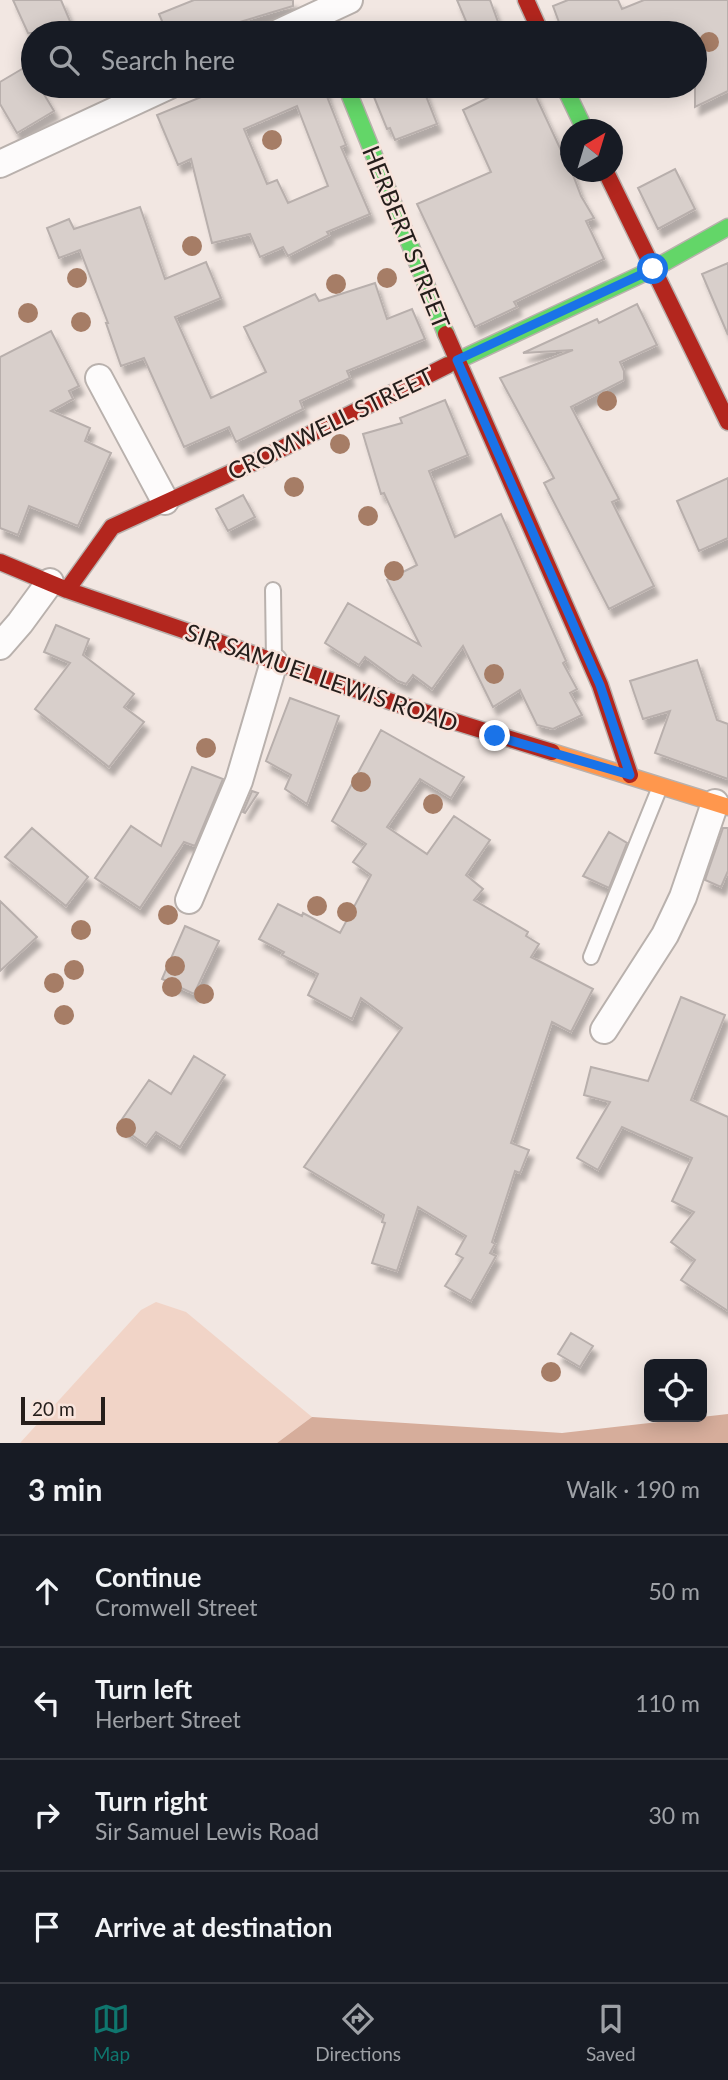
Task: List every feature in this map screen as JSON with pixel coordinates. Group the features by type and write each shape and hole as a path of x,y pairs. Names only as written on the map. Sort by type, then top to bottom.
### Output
{"street":[{"path":"318,16 349,0"},
{"path":"526,0 536,21"},
{"path":"0,164 142,98"},
{"name":"HERBERT STREET","path":"351,98 457,360 600,685 630,775"},
{"path":"570,98 580,119"},
{"path":"611,182 728,422"},
{"name":"CROMWELL STREET","path":"59,586 113,527 259,460 457,360 653,269 728,228"},
{"path":"99,378 165,501"},
{"name":"SIR SAMUEL LEWIS ROAD","path":"0,562 59,586 274,662 483,732 722,805"},
{"path":"0,646 59,586"},
{"path":"189,900 240,781 274,662"},
{"path":"604,1030 665,935 722,805"}],"lane":[{"path":"273,590 274,662"},
{"path":"591,957 660,786"}],"shaded area":[{"path":"156,1302 186,1312 312,1417 277,1443 20,1443 141,1310"},
{"path":"728,1414 728,1443 277,1443 312,1417 562,1433 658,1422 707,1422 707,1416"}],"building":[{"path":"13,0 61,0 70,21 23,21"},
{"path":"194,0 293,0 293,6 243,21 162,21 159,14"},
{"path":"457,0 490,0 498,21 466,21"},
{"path":"568,0 618,0 622,9 644,0 728,0 728,91 695,107 695,98 707,98 707,21 559,21 553,6"},
{"path":"21,70 21,98 46,98 54,111 17,133 0,104 0,82"},
{"path":"199,98 328,98 346,145 341,147 370,214 327,232 329,235 288,256 283,247 260,257 250,234 212,243 191,159 178,165 157,115","holes":["297,106 328,186 288,203 277,180 267,184 244,129"]},
{"path":"374,98 427,98 437,124 395,140 390,128 387,129"},
{"path":"488,98 537,98 560,148 560,182 576,182 594,218 586,221 604,259 514,302 517,307 475,327 417,204 491,172 463,110"},
{"path":"675,169 695,209 658,229 638,188"},
{"path":"140,207 165,279 206,262 221,298 175,317 211,398 266,372 244,327 315,294 319,301 375,283 387,319 412,309 425,339 347,371 350,378 300,401 303,409 236,442 229,427 184,447 144,358 121,366 80,250 59,258 47,228 69,219 74,229"},
{"path":"728,263 728,335 702,274"},
{"path":"637,304 657,345 620,362 624,380 571,407 619,499 612,502 654,586 609,609 544,483 554,478 500,378 573,350 523,353 597,319 599,323"},
{"path":"51,331 79,386 69,391 73,399 51,411 90,428 85,441 111,453 78,526 29,506 18,535 0,528 0,357"},
{"path":"445,400 468,455 429,471 455,537 501,514 566,661 563,663 577,689 570,693 582,715 553,729 537,725 520,690 493,707 463,646 432,689 413,675 406,684 398,681 365,657 359,665 325,643 348,603 420,645 387,580 417,565 384,493 381,494 363,434 402,423 400,418"},
{"path":"728,478 728,538 699,551 677,501"},
{"path":"243,495 255,517 228,531 216,509"},
{"path":"56,625 89,639 83,655 134,694 124,707 144,722 109,767 35,709 70,663 44,652"},
{"path":"697,660 717,720 728,724 728,779 655,753 670,711 643,719 630,681"},
{"path":"290,698 339,716 307,804 285,789 291,775 266,761"},
{"path":"381,730 464,777 451,798 420,779 387,827 427,854 454,816 490,840 466,875 483,889 474,900 528,932 526,936 539,944 531,957 593,989 571,1032 552,1022 511,1143 529,1150 520,1173 515,1171 492,1242 495,1244 490,1253 496,1256 471,1301 445,1286 463,1258 456,1254 466,1236 418,1207 397,1271 372,1263 385,1223 382,1222 384,1215 304,1167 402,1028 361,998 352,1019 308,995 318,974 259,939 278,904 302,916 303,913 340,933 371,875 353,862 366,844 332,821"},
{"path":"192,767 223,779 195,846 184,842 140,908 95,878 131,826 161,846"},
{"path":"252,791 258,793 245,813 243,812"},
{"path":"32,828 88,877 66,906 5,857"},
{"path":"723,828 728,828 728,871 721,887 705,880"},
{"path":"609,832 627,843 609,888 583,876"},
{"path":"0,901 37,937 0,971"},
{"path":"185,926 219,941 194,994 162,979"},
{"path":"681,997 725,1015 691,1100 728,1117 728,1311 681,1280 695,1260 671,1242 694,1212 672,1201 692,1158 622,1127 598,1170 577,1158 610,1102 584,1095 591,1067 648,1081"},
{"path":"194,1056 225,1075 180,1147 156,1132 146,1145 118,1125 149,1080 171,1094"},
{"path":"571,1333 593,1346 580,1367 558,1354"}],"traffic: fast":[{"path":"351,98 446,334"},
{"path":"570,98 580,119"},
{"path":"448,365 653,269 728,227"}],"traffic: slow":[{"path":"552,752 728,807"}],"traffic: jam":[{"path":"526,0 536,21"},
{"path":"611,182 728,422"},
{"path":"446,334 600,685 630,775"},
{"path":"67,590 112,527 259,460 448,365"},
{"path":"0,562 67,590 398,704 552,752"}],"route":[{"path":"495,736 630,775 600,685 457,360 653,269"}]}
